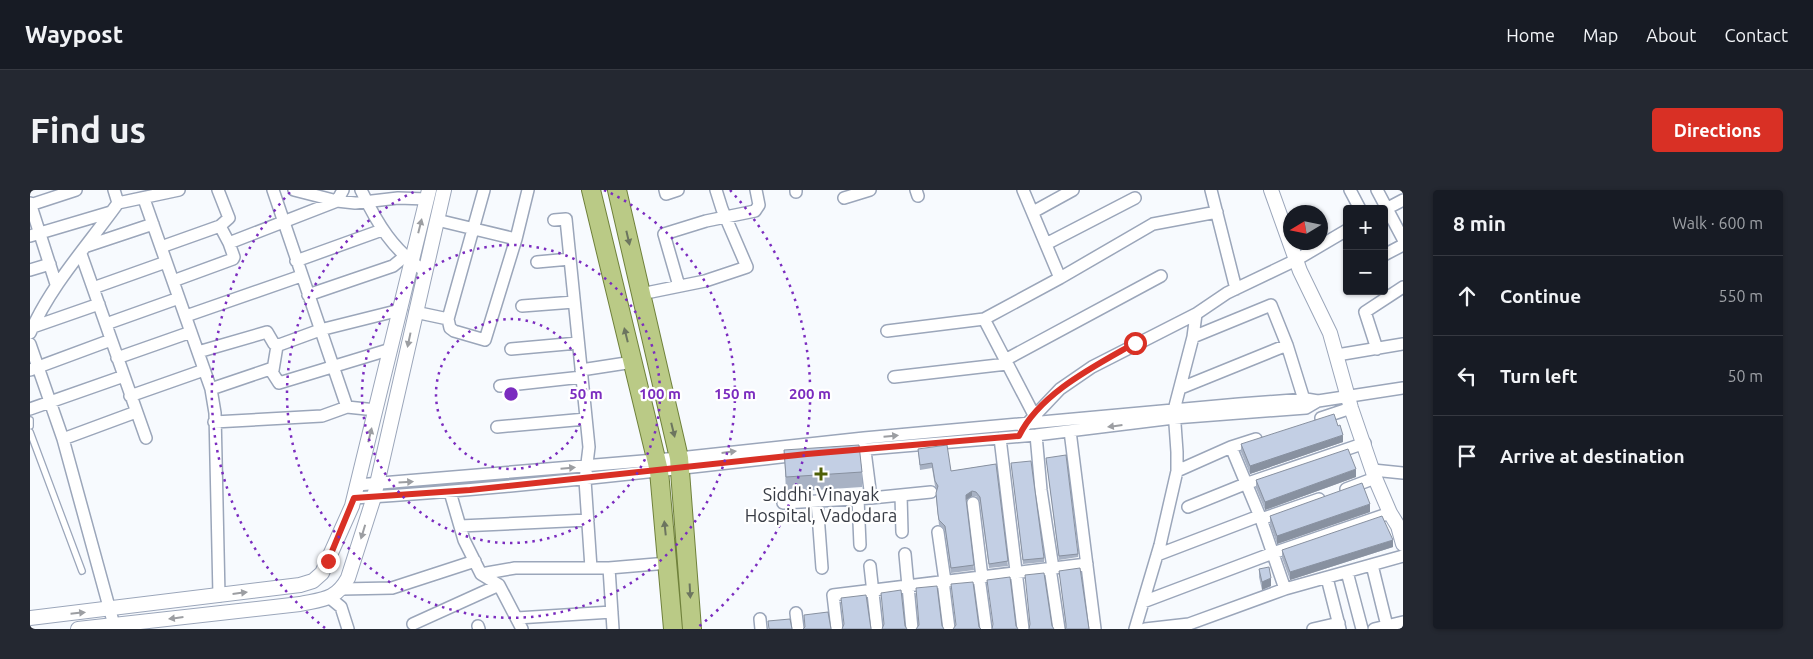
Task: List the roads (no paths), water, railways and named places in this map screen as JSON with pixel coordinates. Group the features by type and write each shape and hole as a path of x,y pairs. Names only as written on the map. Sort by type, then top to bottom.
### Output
{"main road":[{"path":"591,190 657,465 673,629"},
{"path":"617,190 680,463 692,629"}],"street":[{"path":"56,284 50,264 35,235 30,204 76,190"},
{"path":"31,330 56,284 84,250 115,207 114,190"},
{"path":"35,235 115,207 179,190"},
{"path":"161,246 220,226 229,218 218,190"},
{"path":"273,190 347,407"},
{"path":"30,618 300,585 313,581 322,573 356,492 400,310 408,260 428,195 367,202 337,201 294,190"},
{"path":"229,243 337,201 343,190"},
{"path":"361,190 382,230 408,260 425,271"},
{"path":"78,629 300,604 330,598 342,589 348,578 375,490 444,190"},
{"path":"484,190 448,319 450,328 454,331 487,339 528,190"},
{"path":"665,190 666,194 678,190"},
{"path":"641,294 705,281 747,267 716,190"},
{"path":"679,286 664,234 758,208 756,190"},
{"path":"844,198 870,190"},
{"path":"1023,190 1060,278"},
{"path":"1033,212 1073,190"},
{"path":"1211,190 1236,289"},
{"path":"1271,190 1296,260 1337,355 1349,403 1390,513 1400,526 1403,544"},
{"path":"1350,190 1358,205"},
{"path":"1377,190 1383,205"},
{"path":"144,198 211,389 215,408 219,596"},
{"path":"1046,244 1135,198"},
{"path":"1388,208 1403,200"},
{"path":"887,331 984,319 1060,278 1153,224 1217,212"},
{"path":"1388,214 1403,239"},
{"path":"554,220 566,219 589,447 585,480 591,568"},
{"path":"437,220 516,239"},
{"path":"84,250 153,224"},
{"path":"173,280 234,257 220,226"},
{"path":"296,261 382,230"},
{"path":"1019,436 1024,425 1060,389 1092,367 1196,314 1236,289 1296,260 1343,232"},
{"path":"1388,253 1403,246"},
{"path":"84,250 93,288 146,438"},
{"path":"537,262 570,259"},
{"path":"308,294 408,260"},
{"path":"93,288 166,262"},
{"path":"30,270 50,264"},
{"path":"186,316 301,276"},
{"path":"894,377 1006,362 1161,276"},
{"path":"1377,349 1365,312 1403,287"},
{"path":"106,324 179,298"},
{"path":"522,306 574,302"},
{"path":"31,330 99,304"},
{"path":"1193,337 1271,306 1287,345 1306,403"},
{"path":"277,346 320,330 400,310"},
{"path":"415,312 448,319"},
{"path":"1134,629 1157,555 1176,471 1178,452 1174,414 1193,337 1196,314"},
{"path":"984,319 1034,415"},
{"path":"117,358 191,332"},
{"path":"198,352 267,332 277,346 272,370 276,382 279,383 391,349"},
{"path":"34,368 111,340"},
{"path":"511,349 578,343"},
{"path":"30,344 34,368 63,439 114,625"},
{"path":"1337,355 1403,344"},
{"path":"1181,388 1287,345"},
{"path":"500,386 581,374 633,362"},
{"path":"130,396 204,370"},
{"path":"211,389 272,370"},
{"path":"30,409 50,404 124,376"},
{"path":"1314,420 1349,403 1403,388"},
{"path":"356,492 586,466 680,463 1024,425 1318,401 1349,403"},
{"path":"214,422 322,416 347,407 376,410"},
{"path":"63,439 136,412"},
{"path":"864,444 1036,435 1174,414"},
{"path":"497,427 586,419"},
{"path":"1070,431 1095,629"},
{"path":"1036,435 1041,490 1059,629"},
{"path":"1176,471 1231,448 1268,436"},
{"path":"1000,438 1023,629"},
{"path":"1188,507 1245,484 1365,443"},
{"path":"864,444 871,498"},
{"path":"1231,448 1260,517 1285,589"},
{"path":"375,490 450,492 585,480 657,465"},
{"path":"1157,555 1260,517 1330,494 1374,474 1403,473"},
{"path":"450,492 460,526 481,574 499,585 522,629"},
{"path":"783,503 858,499 931,492"},
{"path":"901,495 902,532"},
{"path":"858,499 860,545"},
{"path":"817,501 822,568"},
{"path":"972,503 986,629"},
{"path":"1143,602 1273,553 1390,513"},
{"path":"460,526 588,520"},
{"path":"938,532 950,629"},
{"path":"904,554 912,629"},
{"path":"1145,629 1188,624 1285,589 1403,556"},
{"path":"342,589 392,588 474,560"},
{"path":"481,574 515,568 609,568 668,563"},
{"path":"837,629 833,595 1087,564"},
{"path":"1372,565 1387,626"},
{"path":"870,566 877,629"},
{"path":"609,568 613,629"},
{"path":"1347,572 1362,629"},
{"path":"1313,629 1340,626 1327,578"},
{"path":"413,624 499,585"},
{"path":"330,598 341,607 348,629"},
{"path":"517,618 612,612"},
{"path":"796,613 798,629"},
{"path":"1374,629 1403,622"}],"lane":[{"path":"30,420 30,426"},
{"path":"30,432 82,571"}],"place":[{"name":"Siddhi Vinayak Hospital, Vadodara","path":"821,474"}]}
